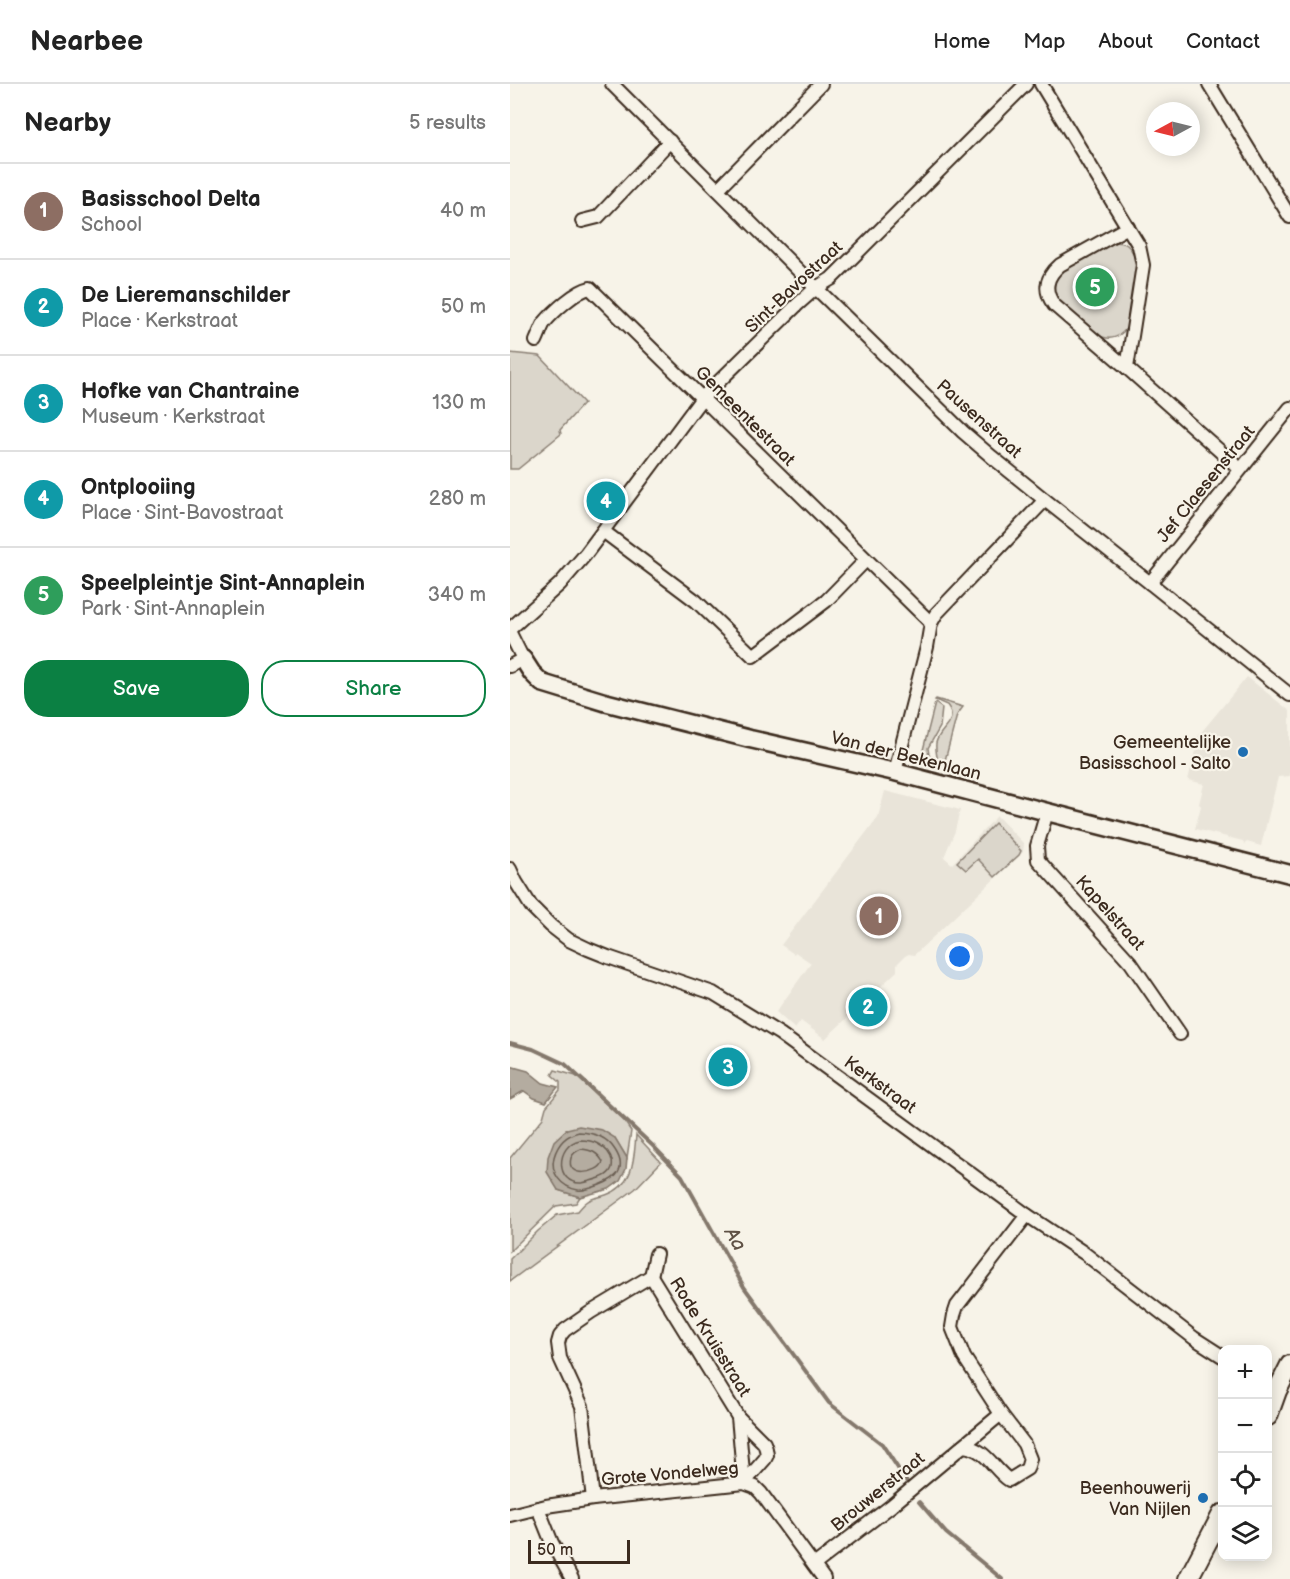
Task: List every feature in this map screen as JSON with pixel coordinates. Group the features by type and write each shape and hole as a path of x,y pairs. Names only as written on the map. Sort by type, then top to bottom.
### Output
{"main road":[{"path":"1272,1388 1290,1365"},
{"path":"1188,1579 1218,1522"}],"street":[{"path":"718,189 821,84"},
{"name":"Sint-Bavostraat","path":"510,631 560,584 585,555 702,398 798,304 816,288 831,279 1026,84"},
{"path":"1041,84 1139,246 1143,265 1127,368"},
{"path":"1209,84 1290,217"},
{"name":"Pausenstraat","path":"616,85 816,288 963,432 1290,695"},
{"path":"582,222 598,217 670,141"},
{"path":"1128,227 1060,265 1052,272 1047,285 1048,296 1054,305 1240,469"},
{"name":"Gemeentestraat","path":"536,341 543,324 574,295 583,289 590,288 931,623"},
{"name":"Jef Claesenstraat","path":"1150,583 1290,408"},
{"path":"895,772 931,623 942,607 1045,500"},
{"path":"603,531 696,600 753,656 826,602 866,560"},
{"path":"510,631 517,662"},
{"name":"Van der Bekenlaan","path":"517,662 542,683 604,702 750,739 895,772 1290,874"},
{"name":"Kapelstraat","path":"1047,812 1036,846 1038,860 1131,963 1180,1034"},
{"name":"Kerkstraat","path":"510,869 513,885 551,926 569,940 608,957 713,993 780,1034 1027,1215 1084,1253 1194,1338 1218,1353"},
{"path":"963,1446 972,1447 992,1462 1009,1480 1027,1468 1030,1459 1024,1444 1001,1414 964,1357 952,1327 957,1306 1027,1215"},
{"name":"Rode Kruisstraat","path":"656,1254 651,1276 738,1416 764,1443 765,1459 744,1483"},
{"name":"Rode Kruisstraat","path":"592,1499 582,1406 560,1358 558,1342 565,1330 651,1276"},
{"name":"Brouwerstraat","path":"814,1565 891,1506 1001,1414"},
{"name":"Rode Kruisstraat","path":"738,1416 744,1483"},
{"name":"Grote Vondelweg","path":"510,1515 592,1499 744,1483 755,1487 761,1493 824,1579"},
{"path":"538,1508 552,1543 572,1579"}],"shaded area":[{"path":"1112,242 1127,245 1132,251 1136,270 1135,292 1131,321 1125,330 1118,336 1104,338 1090,330 1058,301 1054,288 1061,272"},
{"path":"510,353 540,356 584,403 560,430 561,434 518,469 510,469"},
{"name":"Gemeentelijke Basisschool - Salto","path":"1247,677 1290,711 1290,776 1278,777 1261,846 1247,842 1244,844 1243,841 1231,838 1228,840 1227,837 1195,829 1204,784 1188,780 1199,735"},
{"path":"936,699 963,707 957,715 943,768 939,768 936,743 951,716 947,705"},
{"path":"935,703 942,708 940,727 928,748 935,767 913,761 914,757 921,758"},
{"path":"885,791 960,810 955,831 944,857 952,864 997,816 1024,844 1023,852 914,955 905,956 897,964 897,971 825,1039 801,1021 795,1029 776,1012 811,963 781,945 878,817"},
{"path":"995,823 1021,851 1019,855 995,877 978,859 966,870 957,862"},
{"path":"555,1070 576,1076 624,1121 631,1131 627,1158 615,1138 558,1190 580,1197 576,1203 556,1206 510,1251 510,1158 543,1118 546,1107 560,1090 560,1082 552,1075"},
{"path":"636,1135 661,1162 635,1189 510,1281 510,1259 538,1231 557,1215 578,1211 588,1201 615,1191 622,1185 631,1170"}],"water":[{"path":"510,1066 528,1071 543,1083 558,1087 546,1102 524,1091 510,1099"},
{"path":"579,1126 602,1130 615,1138 627,1158 626,1169 620,1181 609,1189 580,1197 558,1190 547,1172 548,1157 554,1141 567,1129"}],"waterway":[{"name":"Aa","path":"510,1043 533,1049 565,1064 682,1176 744,1287 829,1403 882,1444 907,1482"},
{"name":"Aa","path":"919,1502 946,1533 1002,1579"}],"place":[{"name":"Speelpleintje Sint-Annaplein","path":"1095,287"},
{"name":"Ontplooiing","path":"606,501"},
{"name":"Gemeentelijke Basisschool - Salto","path":"1243,752"},
{"name":"Basisschool Delta","path":"879,916"},
{"name":"De Lieremanschilder","path":"868,1007"},
{"name":"Hofke van Chantraine","path":"728,1067"},
{"name":"Beenhouwerij Van Nijlen","path":"1203,1498"}]}
